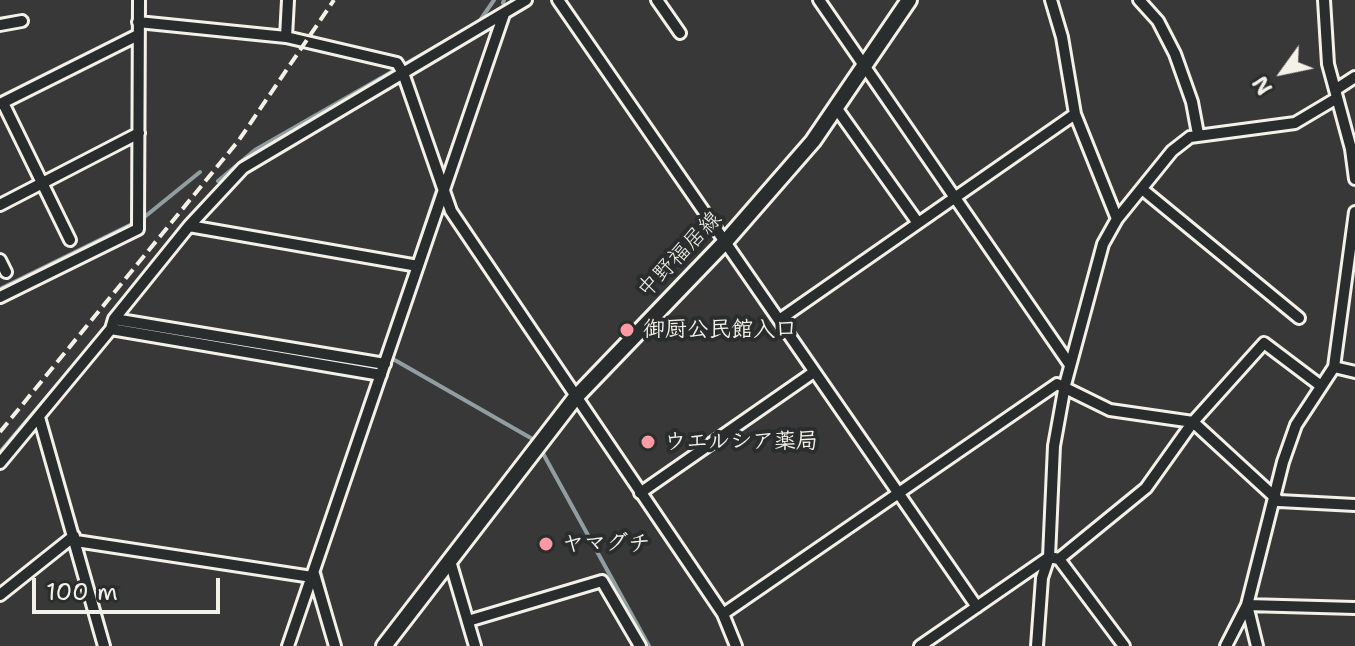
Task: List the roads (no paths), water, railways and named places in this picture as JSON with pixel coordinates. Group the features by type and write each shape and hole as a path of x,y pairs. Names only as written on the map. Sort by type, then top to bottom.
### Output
{"main road":[{"name":"中野福居線","path":"384,646 575,398 725,242 837,109 909,0"}],"street":[{"path":"0,297 138,229 139,0"},
{"path":"286,37 288,0"},
{"path":"0,463 189,226 258,156 526,0"},
{"path":"558,0 977,607"},
{"path":"657,0 680,33"},
{"path":"819,0 1070,365"},
{"path":"1051,0 1062,37 1075,114 1117,219"},
{"path":"1139,0 1158,21 1180,65 1198,134"},
{"path":"1324,0 1328,64 1355,179"},
{"path":"288,646 504,14"},
{"path":"0,25 22,21"},
{"path":"138,22 286,37 397,63 442,193 575,398 723,614 736,646"},
{"path":"70,240 1,104 138,35"},
{"path":"1037,646 1042,578 1054,558 1054,446 1065,385 1103,244 1117,219 1172,151 1198,134 1295,123 1355,77"},
{"path":"837,109 918,223"},
{"path":"779,320 1075,114"},
{"path":"0,205 139,133"},
{"path":"1142,189 1299,318"},
{"path":"1226,646 1247,605 1296,425 1334,367 1355,212"},
{"path":"189,226 418,266"},
{"path":"0,260 6,272"},
{"path":"113,324 385,364"},
{"path":"113,324 381,375"},
{"path":"920,646 1054,558 1146,488 1193,422 1264,343 1321,386"},
{"path":"1334,367 1355,372"},
{"path":"640,493 814,372"},
{"path":"723,614 1057,384 1065,385 1110,410 1193,422 1279,501 1355,505"},
{"path":"39,417 104,646"},
{"path":"0,595 75,538 313,574"},
{"path":"1054,558 1124,646"},
{"path":"450,561 475,646"},
{"path":"313,574 335,646"},
{"path":"468,621 602,581 640,646"},
{"path":"1247,605 1355,608"},
{"path":"1247,605 1257,646"}],"waterway":[{"path":"481,19 494,0"},
{"path":"218,181 255,150 484,19"},
{"path":"442,176 478,75"},
{"path":"142,219 200,172"},
{"path":"385,347 439,184"},
{"path":"0,289 134,223"},
{"path":"0,452 110,323"},
{"path":"197,338 381,367"},
{"path":"388,362 393,359 536,441"},
{"path":"540,448 649,646"},
{"path":"319,567 337,636"},
{"path":"282,646 306,578"}],"railway":[{"path":"0,432 239,140 334,0"}],"place":[{"name":"御厨公民館入口","path":"627,330"},
{"name":"ウエルシア薬局","path":"648,442"},
{"name":"ヤマグチ","path":"546,544"}]}
